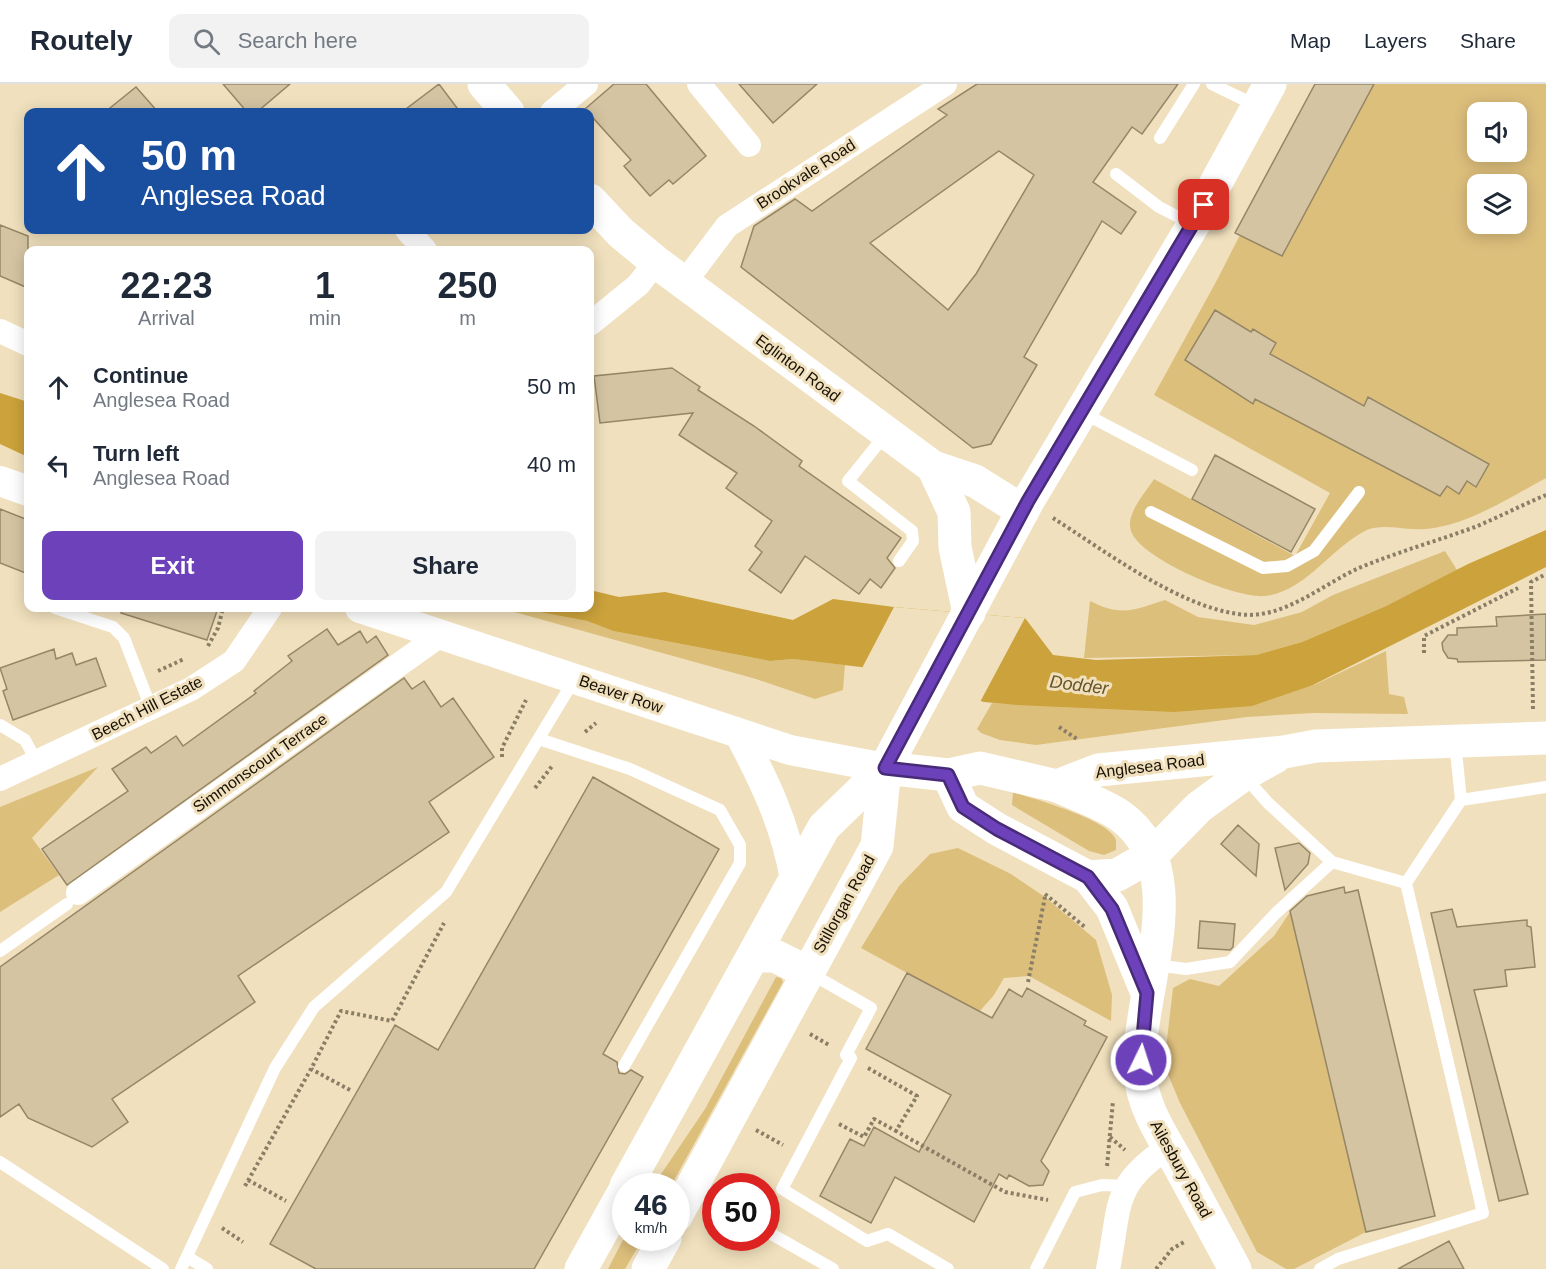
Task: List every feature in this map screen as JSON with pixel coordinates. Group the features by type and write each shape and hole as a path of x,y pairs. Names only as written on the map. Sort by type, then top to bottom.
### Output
{"main road":[{"path":"484,84 505,108"},
{"path":"634,1173 829,819 885,768 1023,511 1193,225 1264,95"},
{"name":"Eglinton Road","path":"594,204 621,233 656,262 933,467 975,481 1023,511"},
{"path":"933,467 954,512 955,547 969,613"},
{"name":"Anglesea Road","path":"1057,786 1098,770 1284,752 1316,746 1540,739"},
{"name":"Anglesea Road","path":"1088,877 1117,875 1151,856 1199,807 1244,775 1284,752"},
{"path":"885,768 948,775 980,768 1057,786"},
{"name":"Stillorgan Road","path":"690,1190 877,846 885,768"},
{"path":"948,775 963,807 997,829 1088,877"},
{"name":"Ailesbury Road","path":"1057,786 1119,815 1137,832 1151,856 1159,890 1140,1074 1146,1107 1235,1269"},
{"name":"Ailesbury Road","path":"1088,877 1112,909 1151,979"},
{"path":"754,956 775,956 807,972"},
{"path":"581,1269 612,1213"},
{"path":"648,1269 658,1251"}],"street":[{"path":"557,108 586,84"},
{"path":"699,84 749,145"},
{"name":"Brookvale Road","path":"684,283 727,226 945,84"},
{"path":"411,234 421,246"},
{"path":"594,321 638,285 656,262"},
{"path":"0,331 24,342"},
{"path":"0,481 24,490"},
{"name":"Beech Hill Estate","path":"0,779 191,689 234,661 267,612"},
{"name":"Beaver Row","path":"373,612 442,633 740,735 806,755 885,768"},
{"name":"Simmonscourt Terrace","path":"73,898 442,633"},
{"path":"740,735 776,806 789,848 795,879"},
{"path":"1108,1269 1120,1199 1116,1186 1169,1148"}],"lane":[{"path":"1160,138 1194,84"},
{"path":"1212,84 1264,95"},
{"path":"1116,174 1159,207 1193,225"},
{"path":"1083,412 1192,470"},
{"path":"887,434 848,481 912,531 914,541 899,561"},
{"path":"1151,513 1263,568 1287,566 1314,551 1359,492"},
{"path":"67,612 113,627 124,638 152,708"},
{"path":"181,1269 275,1068 314,1007 446,892 575,679"},
{"path":"0,725 25,740 38,762"},
{"path":"539,739 630,769 720,810 740,845 740,863 624,1066"},
{"path":"1320,1269 1338,1259 1484,1213 1406,883 1461,800 1455,741"},
{"path":"1244,775 1268,803 1332,862 1406,883"},
{"path":"1461,800 1546,787"},
{"path":"1151,979 1186,969 1230,962 1276,913 1332,862"},
{"path":"0,951 73,898"},
{"path":"807,972 871,1008 782,1190 867,1241 888,1233 948,1269"},
{"path":"0,1162 163,1269"},
{"path":"1036,1269 1075,1192 1116,1186"},
{"path":"780,1240 833,1269"},
{"path":"187,1257 207,1269"}],"path":[{"path":"1540,739 1531,582 1546,574"},
{"path":"1424,653 1424,636 1518,588"},
{"path":"202,652 206,650 218,628 222,612"},
{"path":"141,678 191,656"},
{"path":"1059,727 1077,739"},
{"path":"1028,982 1045,896 1095,936"},
{"path":"802,1030 917,1096 896,1131"},
{"path":"243,1190 310,1069"},
{"path":"1113,1096 1116,1186"},
{"path":"835,1122 864,1137 874,1119 1005,1192 1070,1203"},
{"path":"750,1126 800,1154"},
{"path":"248,1180 286,1201"},
{"path":"226,1218 221,1227 243,1242"},
{"path":"1156,1269 1172,1249 1191,1239"}],"shaded area":[{"path":"1317,84 1546,84 1546,478 1488,510 1457,522 1426,529 1380,527 1367,530 1294,586 1265,596 1251,595 1233,591 1190,575 1170,565 1138,542 1131,531 1131,518 1154,479 1295,556 1330,493 1154,395 1217,280"},
{"path":"1445,551 1457,570 1386,606 1302,642 1256,655 1084,658 1090,601 1110,609 1128,610 1165,600 1198,617 1254,625 1302,612 1333,595"},
{"path":"514,612 539,612 587,621 613,631 770,661 793,659 845,665 843,690 815,699 756,679"},
{"path":"1386,651 1389,694 1404,697 1408,714 1313,713 1247,717 1036,745 1000,740 981,733 977,729 992,703 1131,709 1314,685"},
{"path":"98,767 32,838 59,875 0,912 0,807"},
{"path":"1013,792 1086,817 1110,832 1116,840 1116,850 1104,855 1089,851 1012,805"},
{"path":"958,848 1011,874 1045,897 1096,940 1112,995 1111,1021 1029,976 1004,978 994,995 979,1012 861,948 899,886 930,854"},
{"path":"1290,912 1366,1232 1294,1269 1286,1269 1257,1252 1180,1103 1164,1065 1173,988 1190,979 1219,986 1274,936"},
{"path":"776,977 781,978 783,982 678,1173 662,1173 705,1109"},
{"path":"617,1251 635,1251 625,1269 608,1269"}],"water":[{"path":"0,393 24,401 24,455 0,444"},
{"name":"Dodder","path":"1546,530 1546,567 1313,685 1252,706 1174,712 984,702 861,667 793,659 770,661 613,631 587,621 539,612 594,612 594,591 619,597 665,592 793,620 833,599 894,607 1025,618 1053,655 1096,660 1256,655 1302,642 1386,606 1468,564"}],"pier":[{"path":"894,607 1025,618 979,704 861,670"}],"building":[{"path":"223,84 290,84 262,108 244,108"},
{"path":"439,84 457,108 407,108"},
{"path":"614,84 646,84 706,156 673,184 669,180 650,196 624,166 631,160 594,119 594,108 586,108"},
{"path":"739,84 817,84 773,123"},
{"path":"977,84 1178,84 1142,134 1132,127 1093,182 1136,212 1121,234 1102,221 1024,357 1037,365 991,444 973,448 741,267 754,226 795,199 812,211 947,115 938,109","holes":["999,151 1034,175 976,274 948,310 870,243"]},
{"path":"1315,84 1374,84 1282,256 1235,233"},
{"path":"136,87 154,108 110,108"},
{"path":"0,225 28,236 28,246 24,246 24,286 0,276"},
{"path":"1215,310 1251,332 1253,329 1276,343 1270,354 1364,406 1368,397 1489,464 1476,487 1467,481 1459,494 1447,486 1440,496 1255,399 1253,404 1185,360"},
{"path":"672,368 700,387 698,390 754,426 802,461 799,466 901,538 887,558 895,568 881,588 870,579 859,594 805,556 781,593 749,570 762,552 755,546 772,521 726,488 737,473 679,435 693,413 600,423 594,376"},
{"path":"1215,455 1315,509 1291,552 1192,499"},
{"path":"0,509 24,518 24,572 0,563"},
{"path":"121,612 217,612 207,640"},
{"path":"1546,614 1546,660 1458,662 1457,659 1448,658 1443,650 1442,643 1448,635 1457,635 1457,628 1497,626 1496,617"},
{"path":"327,629 338,645 360,631 367,643 376,636 388,655 67,885 42,849 128,791 112,769 146,747 151,753 176,736 183,746 256,693 254,691 292,661 288,656"},
{"path":"54,649 56,659 72,653 76,665 96,658 106,686 13,720 3,691 7,689 0,668"},
{"path":"404,678 412,689 424,681 441,707 453,698 494,757 429,802 449,832 238,976 255,1002 112,1099 128,1122 92,1147 28,1118 19,1104 0,1117 0,967"},
{"path":"593,777 719,849 603,1054 617,1062 619,1073 625,1074 631,1070 643,1077 534,1269 316,1269 270,1244 395,1025 438,1050"},
{"path":"1238,825 1259,844 1256,876 1221,844"},
{"path":"1299,843 1310,853 1308,864 1285,890 1275,848"},
{"path":"1344,887 1345,893 1358,890 1435,1216 1366,1232 1290,911 1307,896"},
{"path":"1452,909 1457,927 1527,920 1527,926 1531,927 1535,967 1505,970 1507,986 1474,990 1528,1194 1499,1201 1431,913"},
{"path":"1200,921 1235,924 1233,947 1230,950 1198,948"},
{"path":"907,973 992,1018 1009,989 1022,997 1027,988 1086,1021 1084,1025 1107,1037 1041,1161 1049,1171 1043,1185 1029,1186 1009,1175 1007,1179 999,1174 974,1222 895,1177 871,1223 820,1196 850,1139 864,1146 874,1127 919,1152 951,1095 866,1049"},
{"path":"1449,1241 1464,1269 1398,1269"}],"route":[{"path":"1141,1060 1147,993 1112,909 1088,877 997,829 963,807 948,775 885,768 1028,501 1204,205"}]}
